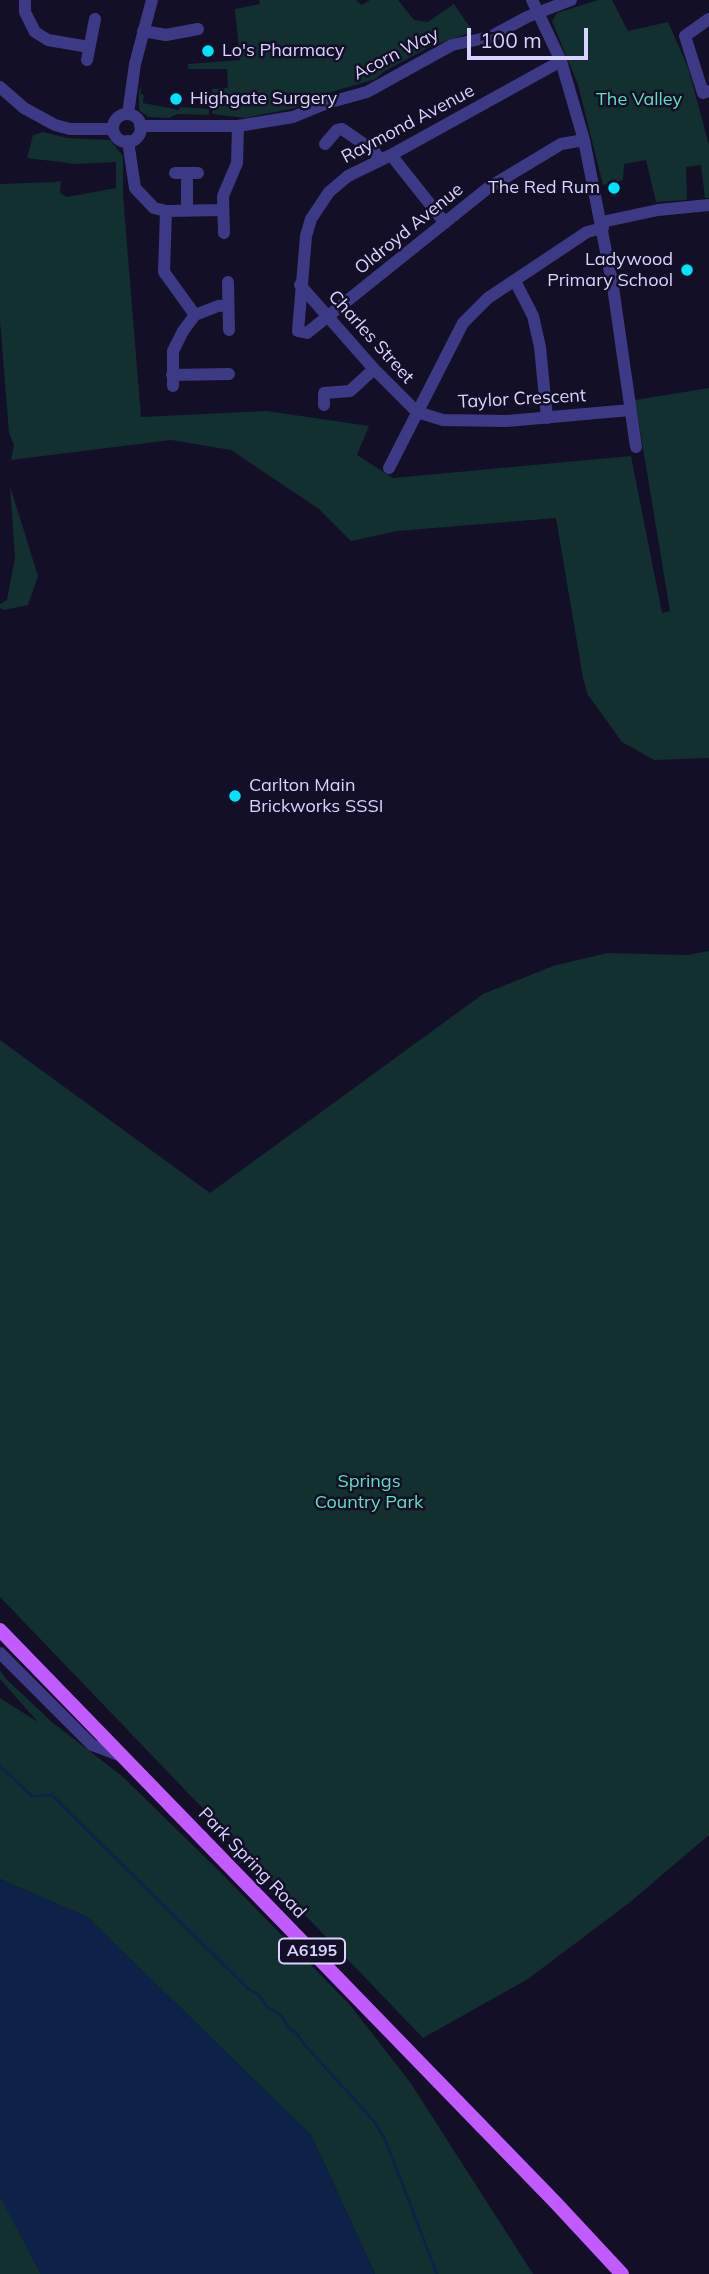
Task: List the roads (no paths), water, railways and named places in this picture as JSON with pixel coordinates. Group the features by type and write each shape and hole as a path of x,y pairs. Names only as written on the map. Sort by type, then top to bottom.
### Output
{"main road":[{"name":"Park Spring Road","path":"0,1630 622,2274"}],"street":[{"path":"24,0 25,12 35,32 48,40 88,53 94,19"},
{"path":"128,114 135,64 152,0"},
{"path":"532,0 561,61 583,140 602,225 636,446"},
{"name":"Acorn Way","path":"140,126 238,126 293,117 327,103 367,92 452,45 490,37 539,12 571,0"},
{"path":"709,19 685,36 703,93 709,92"},
{"path":"143,31 166,35 198,29"},
{"name":"Raymond Avenue","path":"298,331 306,236 319,204 338,183 561,61"},
{"path":"0,87 24,108 55,125 70,129 113,129"},
{"path":"128,114 136,118 140,126 138,135 128,141 119,139 113,129 119,116 128,114"},
{"path":"223,233 225,188 237,163 238,126"},
{"path":"325,144 337,130 342,129 386,158 445,222"},
{"name":"Oldroyd Avenue","path":"298,331 307,333 488,188 561,144 583,140"},
{"path":"128,141 135,188 154,208 166,211 223,211"},
{"path":"187,173 187,211"},
{"path":"390,468 463,323 488,298 587,232 602,225 658,210 709,205"},
{"path":"166,211 164,272 195,315"},
{"path":"514,281 533,316 540,347 547,418"},
{"path":"228,282 229,330"},
{"name":"Charles Street","path":"300,285 374,369 417,412"},
{"path":"228,305 195,315 175,344 173,380 229,374"},
{"path":"324,405 324,393 350,391 374,369"},
{"name":"Taylor Crescent","path":"417,412 443,420 507,421 630,410"},
{"path":"0,1653 93,1745 121,1756"}],"water":[{"path":"0,1879 87,1917 311,2135 375,2274 41,2274 0,2197"}],"waterway":[{"path":"0,1766 32,1796 52,1795 248,1989 259,1995 268,2008 281,2015 289,2029 296,2032 373,2120 385,2139 437,2274"}],"place":[{"name":"Lo's Pharmacy","path":"208,51"},
{"name":"Highgate Surgery","path":"176,99"},
{"name":"The Red Rum","path":"614,188"},
{"name":"Ladywood Primary School","path":"687,270"},
{"name":"Carlton Main Brickworks SSSI","path":"235,796"}],"park label":[{"name":"The Valley","path":"639,100"},
{"name":"Springs Country Park","path":"369,1492"}]}
